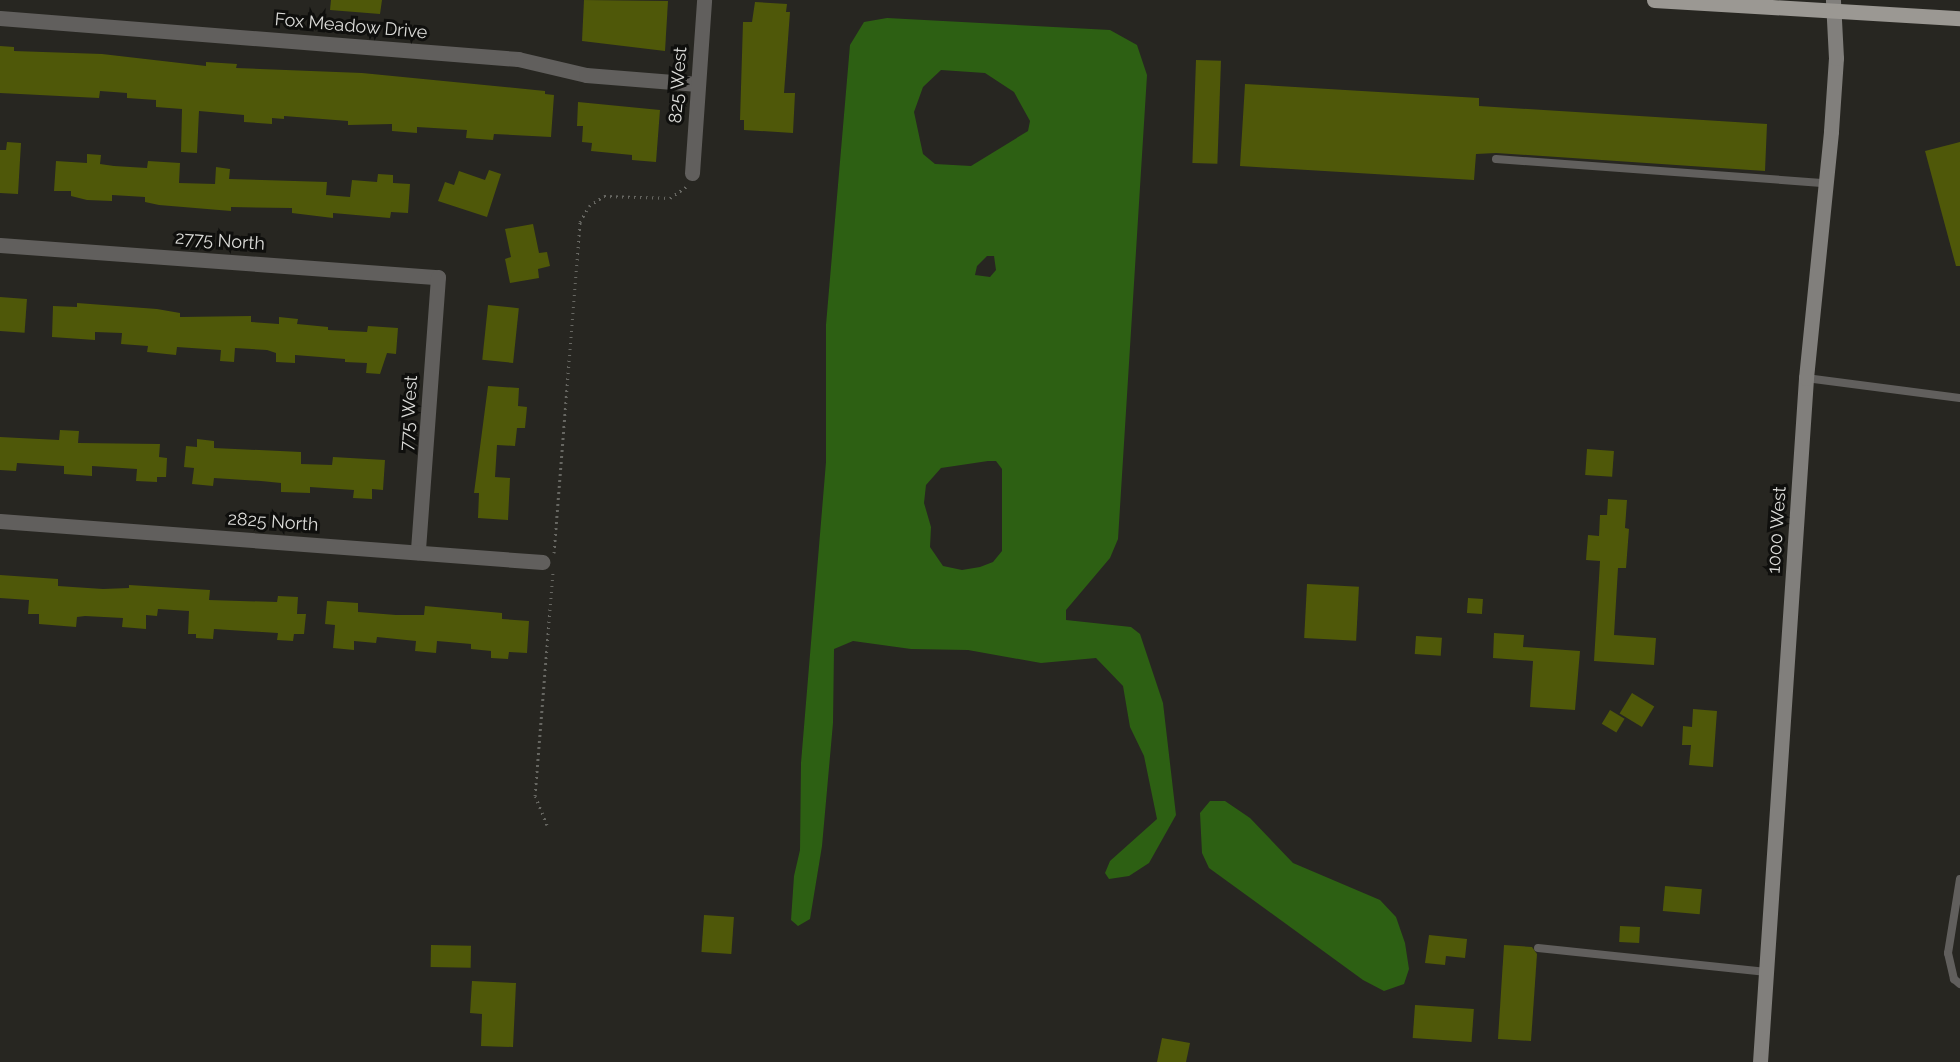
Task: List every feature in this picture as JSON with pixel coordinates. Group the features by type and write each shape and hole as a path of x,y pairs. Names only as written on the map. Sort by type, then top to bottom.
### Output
{"main road":[{"path":"1654,0 1833,5 1960,18"}],"street":[{"name":"825 West","path":"692,173 704,0"},
{"name":"1000 West","path":"1760,1062 1768,972 1806,378 1836,58 1833,5"},
{"name":"Fox Meadow Drive","path":"0,18 518,59 586,75 698,84"},
{"name":"2775 North","path":"0,245 438,277"},
{"name":"775 West","path":"418,552 438,277"},
{"name":"2825 North","path":"0,521 542,562"}],"lane":[{"path":"1496,159 1825,183"},
{"path":"1806,378 1960,398"},
{"path":"1960,879 1948,953 1954,979 1960,984"},
{"path":"1538,948 1768,972"}],"path":[{"path":"547,825 536,796 580,222 589,206 604,196 670,198 687,185 692,173"}],"shaded area":[{"path":"887,18 1110,30 1137,45 1147,75 1118,539 1110,558 1066,610 1066,620 1131,627 1140,634 1163,703 1176,815 1149,863 1129,876 1109,879 1105,873 1110,861 1157,819 1144,756 1130,727 1123,686 1096,658 1041,663 968,650 911,649 853,641 834,649 833,723 822,846 810,919 798,926 791,920 794,876 800,850 801,763 826,462 826,325 850,45 864,22","holes":["941,70 985,73 1014,92 1030,121 1028,131 971,166 935,164 923,154 914,112 923,87","987,256 994,256 996,270 990,277 975,275 977,266","996,461 1002,469 1002,551 993,562 962,570 943,566 930,547 931,527 924,503 926,485 941,468"]},
{"path":"1210,801 1225,801 1250,818 1293,863 1380,900 1396,917 1405,943 1409,969 1404,984 1384,991 1363,980 1209,868 1202,853 1200,813"}],"building":[{"path":"331,0 382,0 380,14 330,10"},
{"path":"584,0 668,1 665,51 582,41"},
{"path":"755,2 787,4 786,12 790,12 784,93 795,93 793,133 744,130 744,120 740,120 743,22 752,22"},
{"path":"0,46 14,47 14,51 102,54 206,66 206,62 237,64 236,68 362,73 545,91 545,94 554,95 551,137 494,134 493,140 466,138 467,130 417,127 417,133 392,131 392,124 348,125 348,121 284,116 284,119 272,118 272,124 244,122 244,115 199,111 197,153 181,152 182,109 156,107 156,100 127,98 127,93 100,91 99,98 0,93"},
{"path":"1196,60 1221,61 1217,164 1192,163"},
{"path":"1245,84 1479,98 1479,106 1767,124 1765,171 1496,153 1476,154 1474,180 1240,166"},
{"path":"578,102 660,110 656,162 632,160 632,155 591,151 592,143 582,142 583,126 577,126"},
{"path":"7,142 21,143 18,194 0,193 0,150 6,150"},
{"path":"1960,142 1960,266 1956,266 1925,151"},
{"path":"87,154 101,155 100,164 114,166 147,168 148,161 180,163 179,183 215,184 216,167 230,169 229,179 327,182 326,195 350,197 352,180 377,182 378,174 393,175 393,183 410,184 408,213 391,212 390,218 333,213 333,218 292,213 292,208 231,207 231,211 159,205 145,202 145,197 112,195 112,201 87,200 71,196 71,191 54,191 56,161 87,163"},
{"path":"489,170 501,174 487,217 438,201 445,182 454,185 459,171 485,180"},
{"path":"533,224 539,253 547,252 550,266 538,269 539,278 510,283 505,259 511,257 505,229"},
{"path":"0,297 27,299 25,333 0,331"},
{"path":"77,303 157,309 180,313 180,317 251,316 251,322 279,324 279,317 298,319 297,324 328,327 328,330 367,332 368,326 398,328 396,354 387,353 380,374 366,373 367,363 345,362 345,359 295,355 295,363 276,362 276,353 267,350 235,348 234,362 220,361 221,350 177,347 176,355 147,352 148,346 121,344 122,333 95,332 95,340 52,337 53,306 77,307"},
{"path":"488,305 519,308 513,363 482,360"},
{"path":"488,386 519,388 518,406 527,407 525,428 517,428 515,446 497,445 495,477 510,478 508,520 478,518 479,493 474,493"},
{"path":"60,430 79,431 78,443 160,444 159,457 167,458 166,477 157,477 157,482 136,481 137,469 92,466 92,476 64,474 64,466 17,463 16,471 0,470 0,437 59,440"},
{"path":"197,439 214,441 214,448 301,452 301,464 332,465 333,457 385,460 383,490 372,489 372,499 353,498 354,490 310,487 310,493 281,492 281,483 261,481 214,478 213,486 192,484 194,468 184,467 186,446 197,447"},
{"path":"1587,449 1614,451 1612,477 1585,475"},
{"path":"1608,499 1627,500 1625,528 1629,529 1626,568 1618,568 1614,635 1656,638 1654,665 1594,661 1600,561 1586,560 1588,535 1599,536 1600,515 1607,515"},
{"path":"0,575 58,579 58,586 103,589 129,588 129,585 210,590 209,600 277,602 278,596 298,597 297,614 306,614 304,634 294,634 293,641 277,640 278,633 214,629 213,639 196,638 196,634 188,634 189,611 158,609 157,616 146,615 146,629 122,627 123,618 85,616 77,617 76,627 39,624 39,614 28,614 29,600 0,598"},
{"path":"1307,584 1359,587 1356,641 1304,638"},
{"path":"1468,598 1483,599 1482,614 1467,613"},
{"path":"327,601 358,603 358,612 396,615 424,615 425,606 502,613 502,619 529,621 527,653 509,652 508,659 491,658 491,651 471,649 471,644 437,641 436,653 415,651 416,641 377,637 376,643 354,641 354,650 333,648 335,625 325,624"},
{"path":"1494,633 1524,635 1523,647 1580,651 1575,710 1530,707 1533,661 1493,658"},
{"path":"1416,636 1442,638 1441,656 1415,654"},
{"path":"1632,693 1654,706 1642,727 1620,714"},
{"path":"1693,709 1717,711 1713,767 1689,765 1691,745 1682,745 1683,726 1692,727"},
{"path":"1610,710 1625,719 1616,732 1602,724"},
{"path":"1665,886 1702,889 1700,914 1663,911"},
{"path":"704,915 734,917 731,954 701,952"},
{"path":"1620,926 1640,927 1639,943 1619,942"},
{"path":"1429,935 1467,939 1465,958 1446,956 1445,965 1425,963"},
{"path":"431,945 471,946 471,968 431,967"},
{"path":"1504,945 1532,947 1537,954 1531,1041 1498,1039"},
{"path":"472,981 516,983 513,1047 481,1046 482,1014 470,1013"},
{"path":"1415,1005 1474,1009 1472,1042 1413,1038"},
{"path":"1162,1038 1190,1043 1186,1062 1157,1062"}]}
